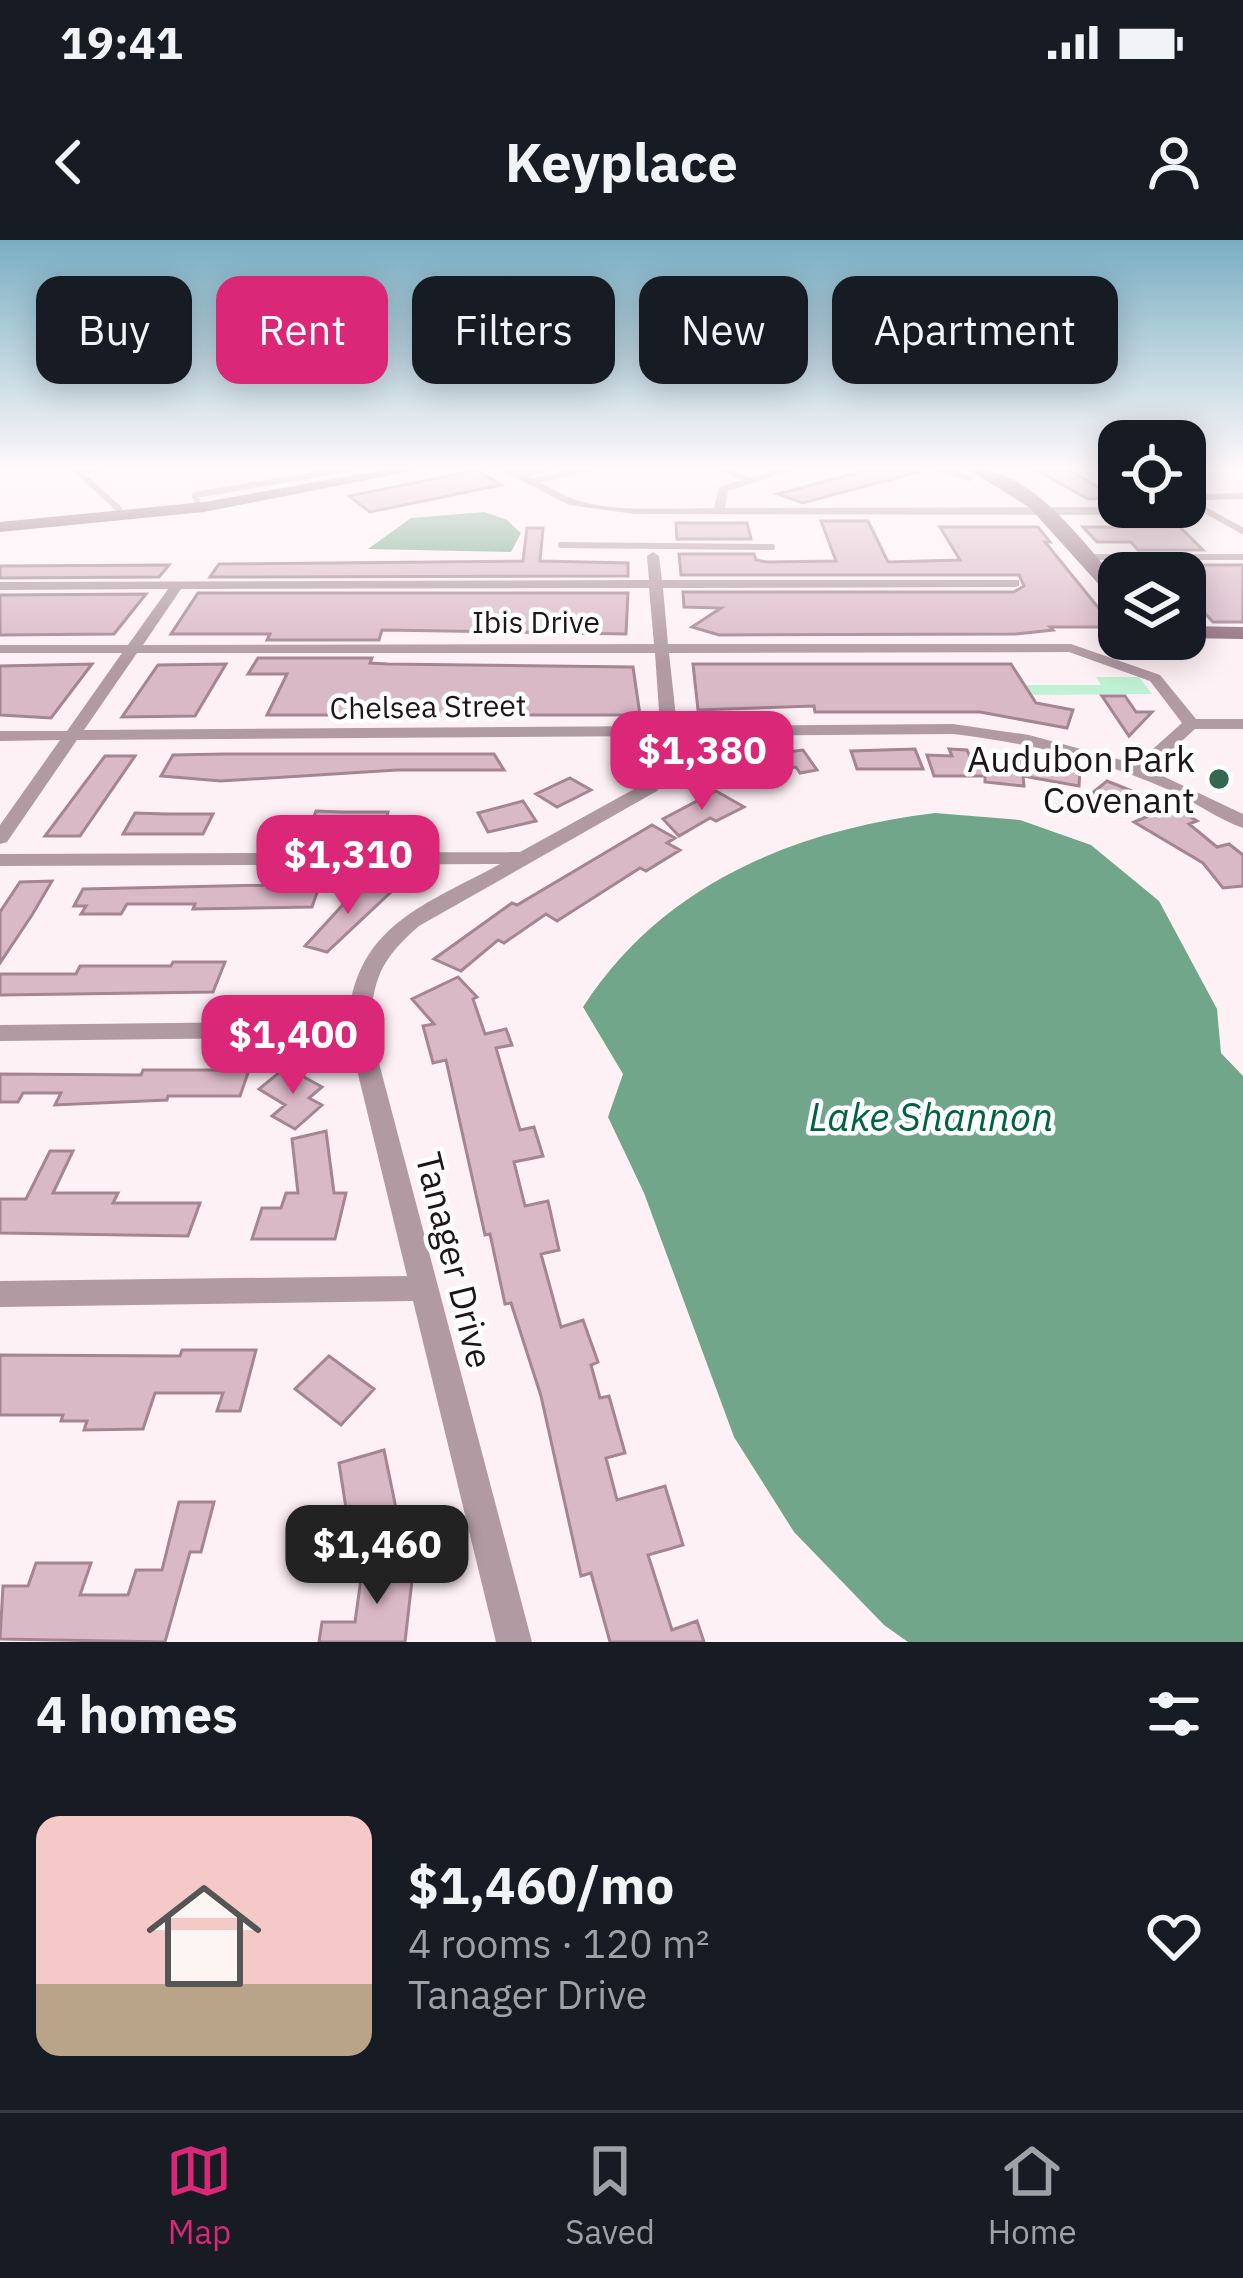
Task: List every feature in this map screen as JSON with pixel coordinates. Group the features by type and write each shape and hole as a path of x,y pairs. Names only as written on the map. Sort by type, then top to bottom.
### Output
{"street":[{"path":"1067,532 1098,568"},
{"name":"Tanager Drive","path":"514,1642 359,1029 365,972 378,949 412,921 650,787 666,773 671,753 653,556"},
{"path":"0,586 1014,583"},
{"path":"0,838 176,587"},
{"path":"1206,633 1243,633"},
{"name":"Ibis Drive","path":"0,649 1071,648 1155,678 1191,724"},
{"path":"1141,769 1191,724 1243,724"},
{"name":"Chelsea Street","path":"0,736 953,729 1000,734 1141,769 1203,797 1243,822"},
{"path":"0,860 526,858"},
{"path":"0,1034 359,1029"},
{"path":"0,1294 425,1288"}],"lane":[{"path":"561,545 772,547"},
{"path":"1206,556 1243,556"},
{"path":"1089,557 1098,557"}],"shaded area":[{"path":"1096,677 1139,677 1152,694 1026,695 1027,685 1101,685"}],"water":[{"path":"391,532 521,533 511,552 368,549"},
{"name":"Lake Shannon","path":"935,813 1020,820 1091,845 1159,901 1217,1009 1221,1053 1243,1076 1243,1642 908,1642 884,1625 794,1532 734,1437 644,1193 608,1117 623,1074 583,1007 615,964 652,927 692,896 783,849 832,833"}],"building":[{"path":"526,532 543,532 540,561 628,563 628,576 210,577 219,564 523,561"},
{"path":"677,532 749,532 751,539 677,539"},
{"path":"825,532 874,532 888,562 960,560 943,532 1042,532 1098,607 1098,627 1050,627 1053,630 1016,634 719,635 692,627 721,608 684,607 683,592 1014,592 1024,586 1019,575 681,575 679,554 754,554 756,560 836,561"},
{"path":"1088,532 1185,532 1203,550 1138,550 1131,542 1097,542"},
{"path":"169,565 159,577 0,578 0,566"},
{"path":"1206,565 1243,565 1243,622 1213,622 1206,614"},
{"path":"198,593 628,593 626,634 382,630 379,640 267,640 270,634 171,634"},
{"path":"146,594 114,634 0,635 0,595"},
{"path":"258,658 633,667 640,715 267,715 287,674 248,674"},
{"path":"92,664 51,718 0,715 0,666"},
{"path":"226,664 195,716 122,717 158,665"},
{"path":"693,664 1011,664 1036,703 1073,710 1067,728 980,712 815,712 814,706 698,710"},
{"path":"1102,696 1125,696 1136,712 1152,712 1129,736"},
{"path":"915,749 923,769 857,769 851,751"},
{"path":"949,749 967,750 970,757 1021,759 1080,770 1079,786 1023,776 1024,786 985,782 985,776 934,776 927,755 952,756"},
{"path":"803,750 817,770 800,773 796,767 760,772 764,777 725,784 715,770 733,766 728,759"},
{"path":"494,754 504,770 397,770 221,781 161,776 173,755"},
{"path":"105,756 135,756 80,836 45,836"},
{"path":"570,778 591,790 557,807 536,794"},
{"path":"1107,781 1142,795 1122,812 1086,798"},
{"path":"716,791 744,807 716,821 710,818 679,836 663,819"},
{"path":"523,801 536,821 488,832 478,813"},
{"path":"1172,806 1197,821 1189,824 1217,847 1229,844 1243,855 1243,886 1223,888 1203,863 1134,822"},
{"path":"316,811 388,812 383,832 356,832 309,829"},
{"path":"135,813 213,814 203,834 123,834"},
{"path":"652,825 675,838 667,843 680,850 646,871 640,868 557,921 546,914 504,943 498,940 461,971 434,959 512,903 517,905"},
{"path":"52,881 0,963 0,912 20,882"},
{"path":"320,884 312,907 193,909 195,904 127,904 121,914 81,914 86,906 74,906 83,889"},
{"path":"362,884 392,891 327,952 305,946"},
{"path":"173,962 225,962 213,992 0,995 0,974 76,974 80,966 171,966"},
{"path":"458,977 477,997 473,999 485,1034 506,1029 512,1045 496,1048 520,1130 534,1127 543,1156 514,1162 525,1206 548,1201 559,1250 541,1254 561,1327 583,1320 598,1362 591,1365 600,1398 609,1396 625,1453 606,1458 617,1500 665,1486 683,1545 648,1555 672,1630 697,1621 704,1642 610,1642 591,1573 581,1576 541,1396 511,1303 505,1304 490,1234 485,1235 446,1060 433,1063 423,1026 434,1024 412,999"},
{"path":"286,1067 322,1087 309,1098 322,1105 295,1129 272,1116 285,1105 259,1089"},
{"path":"143,1070 249,1070 240,1096 55,1105 61,1093 23,1093 18,1102 0,1102 0,1074 141,1075"},
{"path":"326,1131 334,1193 346,1193 335,1239 252,1239 262,1208 281,1208 286,1193 298,1193 292,1139"},
{"path":"50,1151 73,1151 53,1193 118,1193 113,1203 200,1203 188,1236 0,1233 0,1199 26,1199"},
{"path":"182,1350 256,1350 240,1411 217,1411 223,1393 155,1393 143,1429 84,1430 87,1421 61,1421 63,1415 0,1415 0,1355 180,1356"},
{"path":"329,1356 374,1389 341,1425 295,1389"},
{"path":"384,1450 398,1518 350,1534 339,1463"},
{"path":"179,1502 214,1502 201,1552 190,1552 165,1642 0,1639 3,1586 28,1586 36,1563 91,1563 80,1595 128,1595 136,1570 162,1570"},
{"path":"414,1563 405,1642 319,1642 322,1622 355,1622 363,1564"}],"place":[{"name":"Audubon Park Covenant","path":"1219,779"}]}
